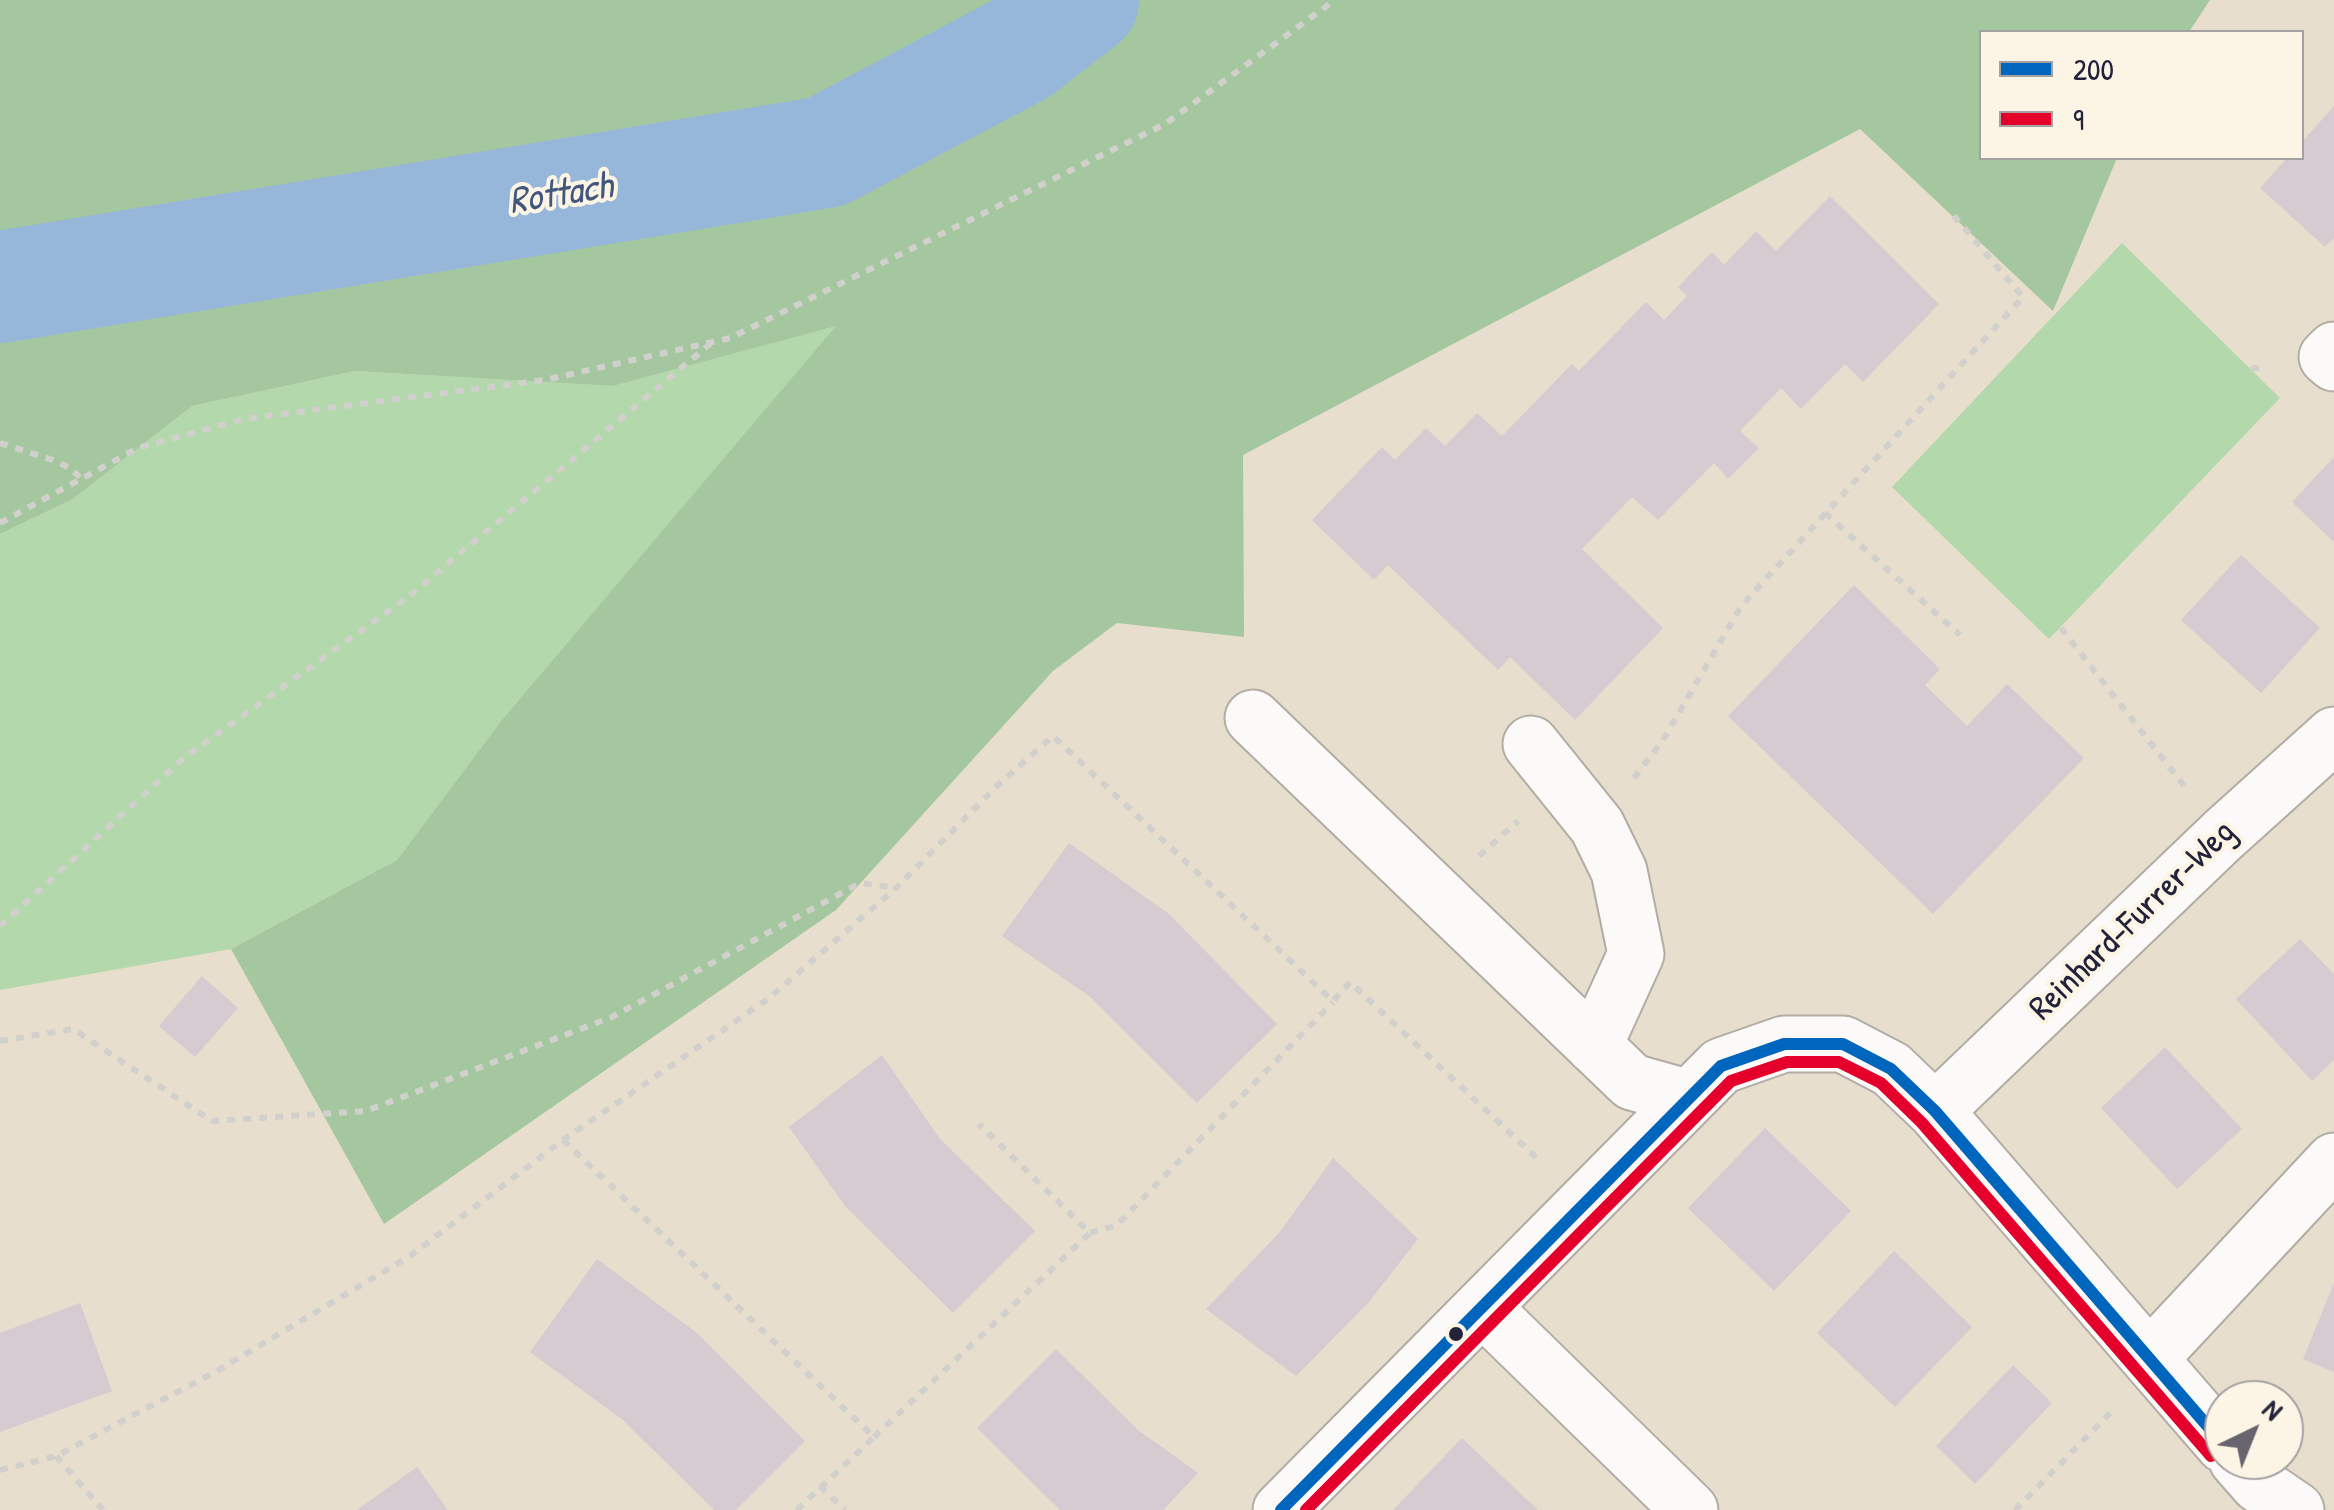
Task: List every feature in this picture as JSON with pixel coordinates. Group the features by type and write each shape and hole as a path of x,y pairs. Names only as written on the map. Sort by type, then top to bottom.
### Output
{"street":[{"path":"2334,350 2328,357 2334,363"},
{"path":"1253,718 1632,1082 1705,1082"},
{"name":"Reinhard-Furrer-Weg","path":"1935,1111 2223,834 2334,734"},
{"path":"1531,744 1583,808 1619,871 1636,954 1594,1046"},
{"path":"1281,1510 1705,1082 1784,1044 1843,1044 1891,1069 1935,1111 2204,1422"},
{"path":"2153,1362 2334,1161"},
{"path":"1482,1307 1690,1510"},
{"path":"2254,1480 2296,1510"}],"path":[{"path":"0,523 138,448 244,419 545,380 730,338 1165,124 1335,0"},
{"path":"1436,894 1536,806 1583,808 1663,740 1742,604 2023,297 1953,215"},
{"path":"0,926 185,757 408,597 712,342"},
{"path":"0,443 70,468 82,479"},
{"path":"1826,513 1960,635"},
{"path":"2061,628 2223,834"},
{"path":"0,1470 56,1456 218,1371 410,1256 564,1140 768,999 896,888 998,785 1053,736 1333,1001"},
{"path":"0,1041 73,1030 212,1121 366,1111 612,1017 860,883 896,888"},
{"path":"797,1510 1090,1234 1117,1226 1350,982 1585,1203"},
{"path":"979,1124 1090,1234"},
{"path":"564,1140 874,1437"},
{"path":"2015,1510 2153,1362"},
{"path":"56,1456 102,1510"},
{"path":"820,1486 845,1510"}],"green space":[{"path":"0,0 2210,0 2190,30 1979,30 1979,160 2116,160 2053,311 1860,129 1243,455 1244,637 1117,623 1053,671 836,910 384,1224 231,949 397,860 501,721 836,326 613,386 355,371 192,406 73,499 0,534"},
{"path":"2122,243 2280,398 2049,639 1892,487"},
{"path":"838,325 501,721 397,860 231,949 0,990 0,534 73,499 192,406 355,371 613,386"}],"building":[{"path":"2334,106 2334,238 2325,247 2260,188 2285,160 2304,160 2304,140"},
{"path":"1830,196 1939,304 1863,382 1845,364 1801,409 1781,388 1740,431 1759,448 1728,479 1714,463 1658,520 1632,497 1582,549 1663,628 1575,720 1510,657 1498,670 1388,565 1374,580 1312,520 1382,447 1395,460 1426,428 1445,446 1477,413 1502,436 1572,364 1579,371 1646,302 1664,320 1687,296 1678,287 1712,252 1724,265 1756,231 1776,251"},
{"path":"2334,457 2334,542 2292,502"},
{"path":"2241,555 2320,628 2261,693 2181,620"},
{"path":"1854,585 1940,669 1925,685 1967,726 2007,684 2084,758 1933,914 1728,716"},
{"path":"1069,843 1169,914 1277,1024 1197,1103 1089,996 1002,936"},
{"path":"2300,939 2334,974 2334,1060 2312,1081 2236,999"},
{"path":"202,976 238,1008 195,1057 159,1026"},
{"path":"2165,1047 2242,1129 2177,1189 2101,1108"},
{"path":"882,1055 940,1139 1035,1231 953,1313 845,1206 789,1127"},
{"path":"1765,1128 1851,1211 1774,1291 1688,1208"},
{"path":"1333,1158 1418,1239 1368,1303 1296,1376 1206,1309 1280,1232"},
{"path":"1894,1251 1972,1327 1895,1407 1817,1333"},
{"path":"597,1259 697,1333 805,1441 736,1510 714,1510 623,1420 530,1352"},
{"path":"2334,1283 2334,1372 2303,1359"},
{"path":"80,1303 112,1391 0,1432 0,1333"},
{"path":"1056,1349 1138,1430 1198,1473 1163,1510 1060,1510 977,1428"},
{"path":"2013,1365 2052,1403 1975,1484 1936,1446"},
{"path":"1462,1438 1506,1480 1538,1510 1393,1510"},
{"path":"417,1467 448,1510 357,1510"}],"waterway":[{"name":"Rottach","path":"0,287 826,152 1020,49 1083,0"}],"transit line":[{"name":"200","path":"1281,1510 1721,1066 1784,1044 1843,1044 1891,1069 1935,1111 2204,1422"},
{"name":"9","path":"1306,1510 1731,1081 1787,1062 1839,1062 1881,1083 1922,1123 2204,1448"}]}
